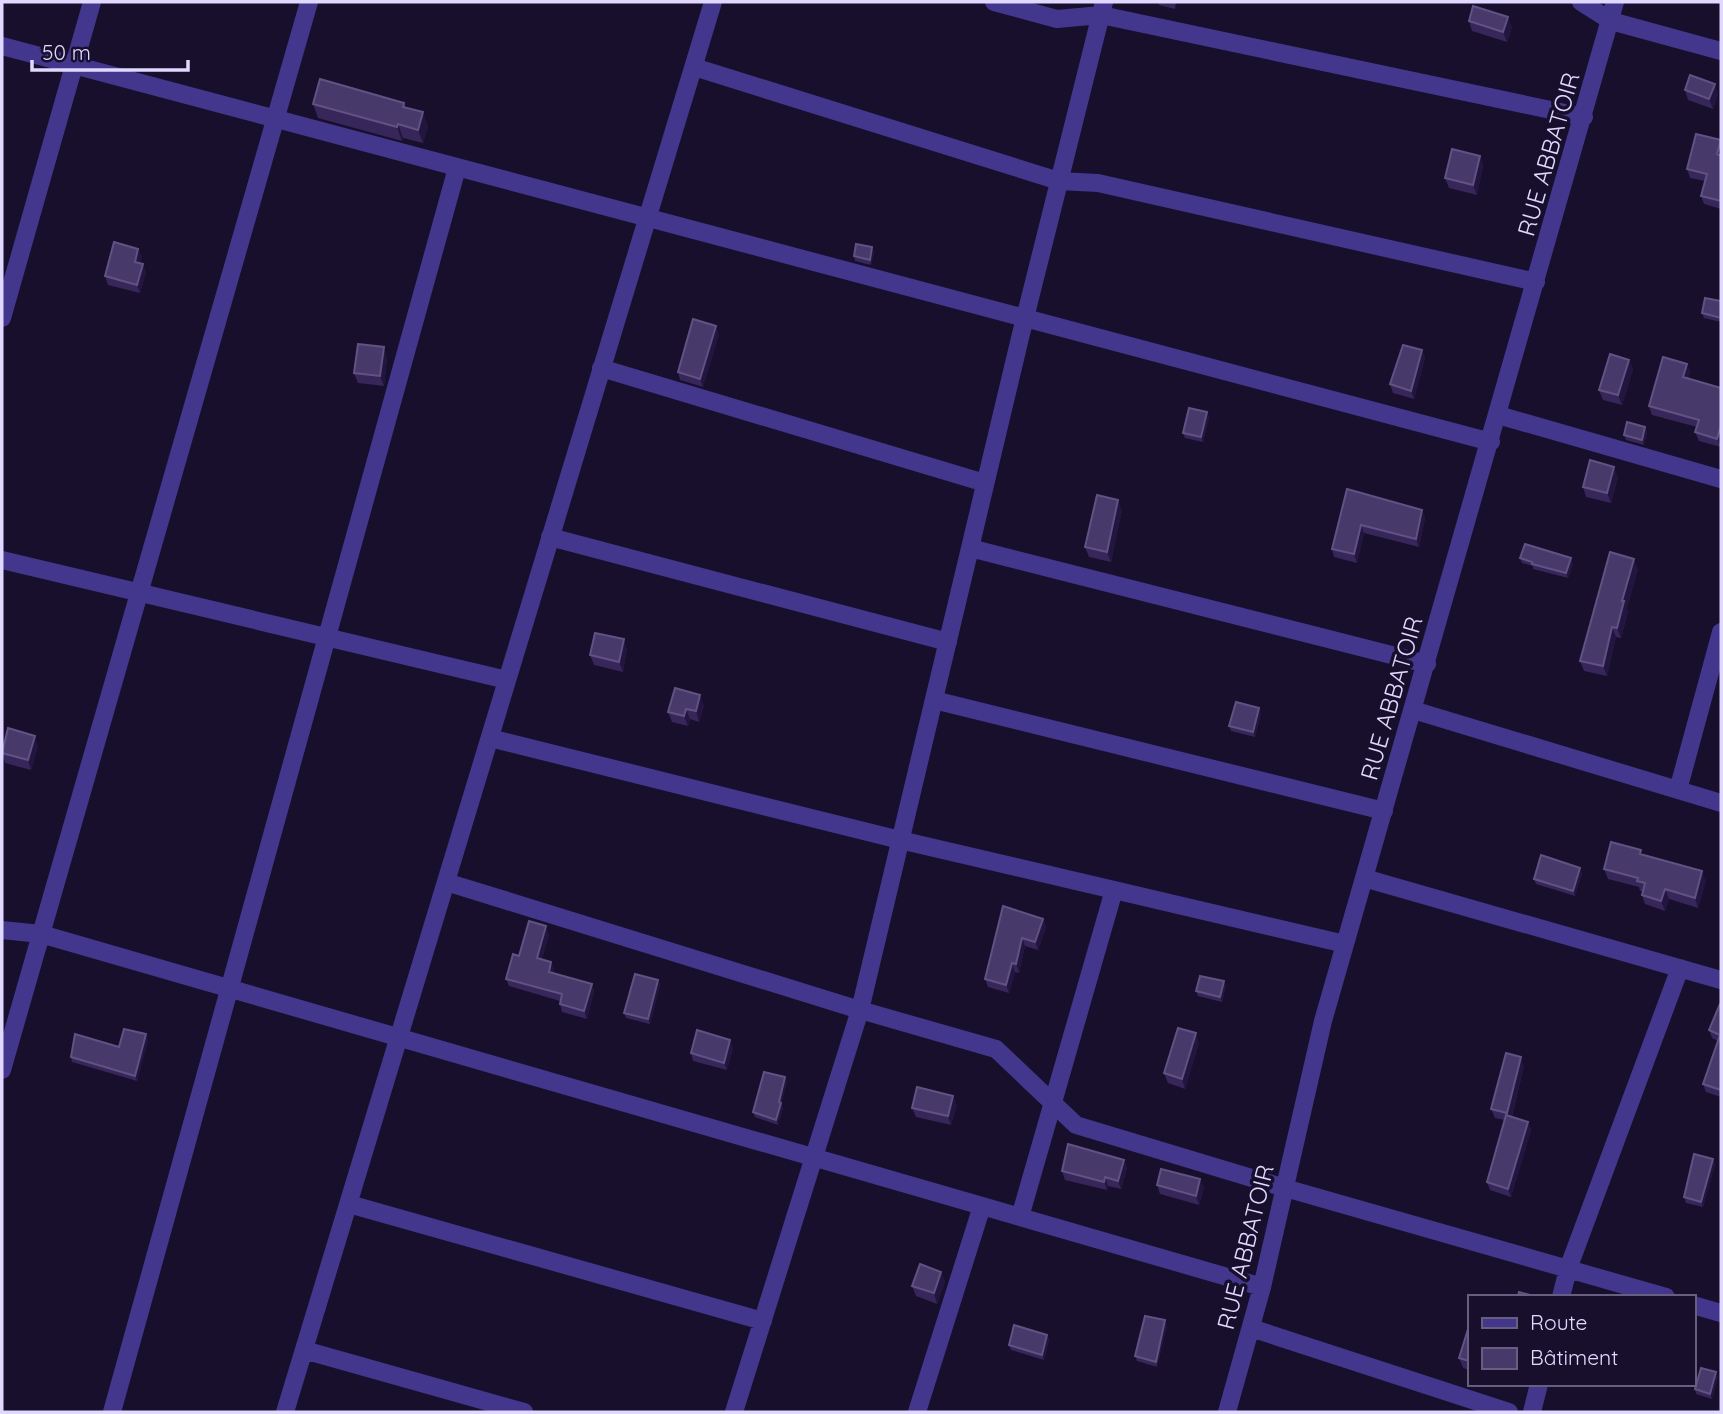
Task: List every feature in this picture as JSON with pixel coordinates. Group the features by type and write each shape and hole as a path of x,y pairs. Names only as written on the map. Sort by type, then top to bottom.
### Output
{"street":[{"path":"2,318 92,2"},
{"path":"2,1070 309,2"},
{"path":"285,1412 713,2"},
{"path":"995,2 1057,19 1102,8 1584,117"},
{"path":"1581,2 1611,21 1721,51"},
{"name":"RUE ABBATOIR","path":"1227,1412 1262,1287 1323,1021 1615,2"},
{"path":"734,1412 860,1010 985,483 1102,8"},
{"path":"2,46 1491,442"},
{"path":"694,67 1059,181 1098,183 1536,282"},
{"path":"112,1412 457,168"},
{"path":"601,368 985,483"},
{"path":"1498,415 1721,479"},
{"path":"550,537 948,642"},
{"path":"970,548 1427,664"},
{"path":"2,559 507,680"},
{"path":"1678,790 1721,632"},
{"path":"934,700 1384,811"},
{"path":"1413,710 1721,803"},
{"path":"490,738 900,840 1345,944"},
{"path":"1364,878 1721,980"},
{"path":"446,882 860,1010 996,1049 1076,1125 1659,1295"},
{"path":"1020,1217 1114,890"},
{"path":"2,930 41,934 1262,1287"},
{"path":"1562,1295 1568,1269 1680,968"},
{"path":"349,1204 763,1321"},
{"path":"917,1412 982,1206"},
{"path":"1695,1306 1721,1313"},
{"path":"1251,1328 1509,1412"},
{"path":"304,1350 524,1412"},
{"path":"1532,1412 1538,1386"}],"building":[{"path":"1473,6 1508,17 1503,32 1469,21"},
{"path":"1690,75 1715,84 1709,99 1685,90"},
{"path":"320,79 404,103 403,107 423,112 418,130 398,124 397,127 313,104"},
{"path":"1696,134 1721,140 1717,154 1721,156 1721,201 1701,196 1707,174 1687,169"},
{"path":"1452,149 1480,156 1473,185 1445,178"},
{"path":"114,242 138,249 135,262 143,264 137,285 105,276"},
{"path":"856,244 872,247 870,260 854,256"},
{"path":"1705,298 1721,301 1721,318 1702,313"},
{"path":"693,319 716,326 700,379 678,372"},
{"path":"358,344 384,347 380,376 354,373"},
{"path":"1403,345 1422,350 1411,391 1390,384"},
{"path":"1610,354 1629,360 1618,395 1599,390"},
{"path":"1663,357 1687,364 1683,377 1721,388 1721,425 1717,439 1695,432 1699,420 1649,406"},
{"path":"1189,408 1207,412 1201,437 1183,433"},
{"path":"1627,422 1645,427 1642,440 1624,435"},
{"path":"1590,460 1614,467 1607,493 1583,487"},
{"path":"1347,489 1422,510 1416,539 1361,525 1354,554 1332,549"},
{"path":"1097,495 1118,500 1107,552 1085,547"},
{"path":"1525,544 1571,558 1566,573 1520,558"},
{"path":"1610,552 1634,559 1617,628 1612,627 1603,666 1580,661"},
{"path":"595,633 624,639 619,662 590,655"},
{"path":"675,688 700,695 696,711 686,709 684,716 668,712"},
{"path":"1236,702 1259,708 1253,732 1229,726"},
{"path":"8,728 35,736 28,760 2,753"},
{"path":"1611,842 1641,850 1640,854 1702,871 1695,898 1665,889 1661,901 1642,895 1645,883 1637,881 1638,878 1604,869"},
{"path":"1541,855 1580,868 1573,891 1534,879"},
{"path":"1003,906 1043,919 1035,942 1022,938 1016,964 1012,963 1006,985 985,979"},
{"path":"529,921 546,926 537,958 551,962 549,972 592,984 584,1011 560,1004 562,994 506,979 513,954 519,956"},
{"path":"635,974 658,980 648,1019 624,1013"},
{"path":"1200,976 1224,981 1220,997 1196,991"},
{"path":"1720,1004 1721,1090 1703,1084 1720,1035 1709,1030"},
{"path":"1178,1028 1196,1033 1182,1079 1164,1073"},
{"path":"124,1029 146,1034 135,1076 71,1057 75,1034 119,1047"},
{"path":"697,1030 730,1040 724,1063 691,1053"},
{"path":"1506,1053 1521,1057 1507,1113 1491,1109"},
{"path":"764,1072 785,1077 776,1120 753,1112"},
{"path":"917,1087 953,1096 948,1116 912,1108"},
{"path":"1506,1115 1528,1122 1508,1189 1487,1182"},
{"path":"1068,1144 1124,1160 1118,1181 1105,1177 1104,1182 1062,1171"},
{"path":"1694,1154 1713,1159 1701,1202 1684,1197"},
{"path":"1161,1169 1200,1179 1196,1196 1157,1185"},
{"path":"920,1264 941,1272 934,1293 912,1286"},
{"path":"1145,1316 1165,1320 1156,1362 1135,1356"},
{"path":"1014,1325 1047,1335 1042,1355 1009,1345"},
{"path":"1468,1329 1468,1361 1459,1358"},
{"path":"1701,1368 1716,1372 1710,1394 1695,1389"}]}
